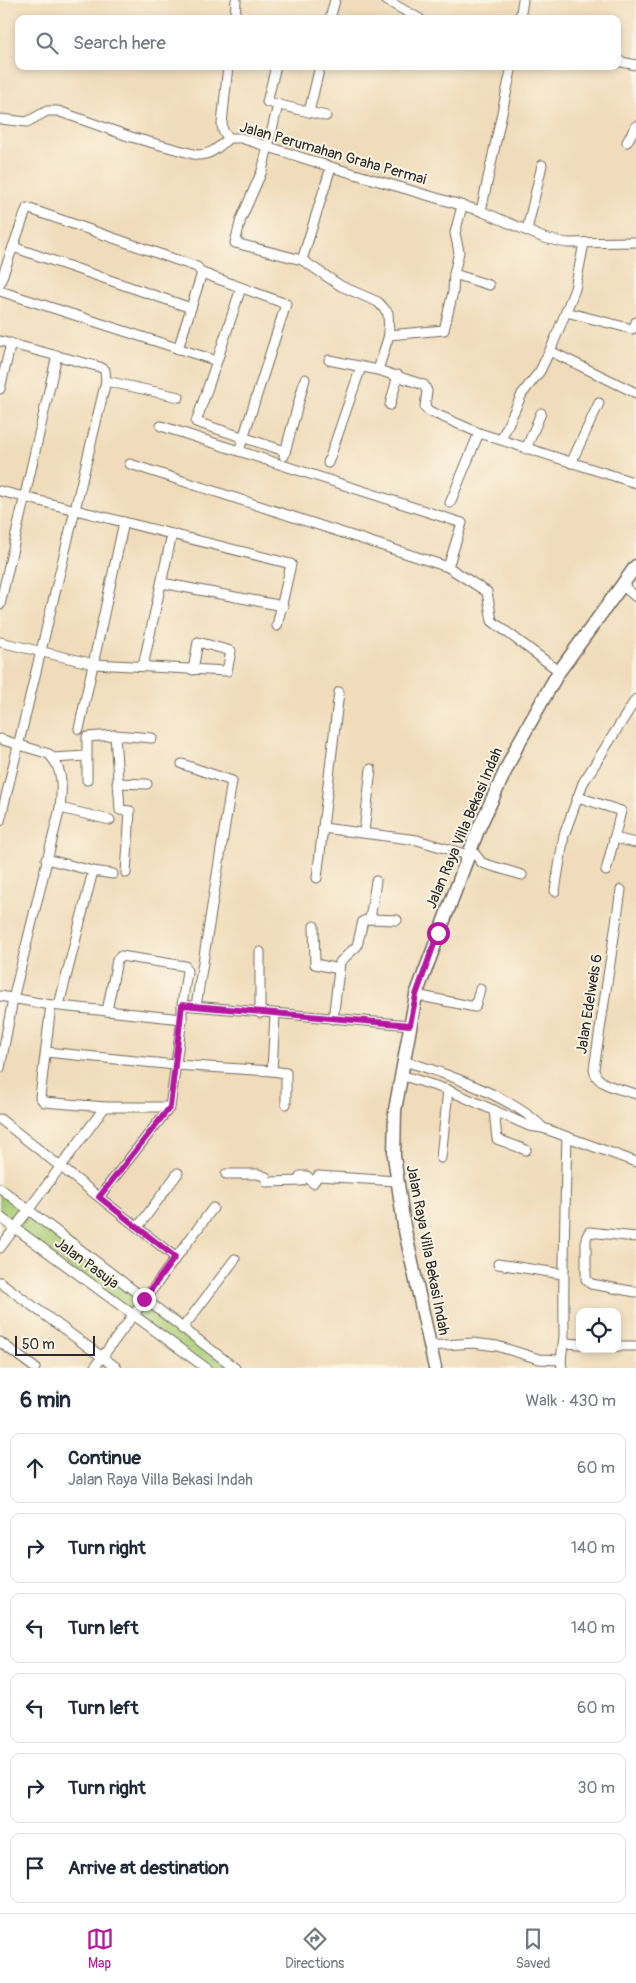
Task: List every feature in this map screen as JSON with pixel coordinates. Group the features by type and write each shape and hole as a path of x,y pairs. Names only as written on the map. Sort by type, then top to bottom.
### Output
{"main road":[{"name":"Jalan Raya Villa Bekasi Indah","path":"435,1368 404,1226 397,1181 394,1131 403,1061 416,995 469,852 517,746 560,671 636,566"}],"street":[{"path":"235,15 236,0"},
{"path":"331,15 335,0"},
{"path":"386,0 413,15"},
{"path":"521,15 523,0"},
{"path":"621,62 636,65"},
{"path":"228,70 222,124 223,131 229,138"},
{"path":"275,70 267,102 326,116"},
{"path":"309,112 319,70"},
{"path":"482,211 511,70"},
{"path":"278,105 269,148 254,193 241,220 235,243 302,260 341,286 385,307 390,321 389,335 378,370"},
{"name":"Jalan Perumahan Graha Permai","path":"0,119 27,122 47,111 58,111 131,137 205,155 212,152 229,138 241,138 330,167 482,211 557,242 636,242"},
{"path":"627,142 636,126"},
{"path":"527,230 542,165"},
{"path":"302,260 330,167"},
{"path":"389,335 444,330 453,292 454,274 459,252 455,233 462,206"},
{"path":"0,283 27,208 197,267 202,273 286,304 239,451"},
{"path":"501,440 522,394 540,371 550,351 575,289 584,243"},
{"path":"13,247 191,308"},
{"path":"178,348 202,273"},
{"path":"454,274 489,285"},
{"path":"241,288 196,422 285,451"},
{"path":"0,291 216,361"},
{"path":"566,312 632,329 636,322"},
{"path":"0,341 104,368 106,381 39,652 0,821"},
{"path":"0,389 11,343"},
{"path":"550,351 636,393"},
{"path":"0,605 57,355"},
{"path":"329,360 398,375 424,384 427,390 425,404 427,410 479,433 636,483"},
{"path":"328,463 361,367"},
{"path":"390,405 398,375"},
{"path":"281,465 305,379"},
{"path":"106,381 179,396"},
{"path":"571,463 599,403"},
{"path":"526,449 541,413"},
{"path":"161,426 462,523 448,566"},
{"path":"450,503 479,433"},
{"path":"130,464 448,566 487,592 492,621 560,671"},
{"path":"0,491 291,564 277,626"},
{"path":"79,729 124,522"},
{"path":"143,666 172,534"},
{"path":"162,583 282,606"},
{"path":"622,585 636,597"},
{"path":"0,642 94,664 143,666 193,670 227,672 231,651 198,642 193,670"},
{"path":"317,878 339,692"},
{"path":"555,891 564,835 578,797 601,753 636,699"},
{"path":"87,780 87,737 115,735 152,738"},
{"path":"115,735 120,810 130,812 126,873"},
{"path":"0,740 18,743 49,754 53,758 62,784 60,808 13,999 0,1068"},
{"path":"53,758 86,756"},
{"path":"182,764 232,781 196,1006"},
{"path":"364,832 371,769"},
{"path":"117,783 147,784"},
{"path":"578,797 621,811 606,871"},
{"path":"60,808 110,820"},
{"path":"323,828 417,840 469,852 482,863 522,876"},
{"path":"614,838 636,843"},
{"path":"46,859 113,874"},
{"path":"93,871 55,1005 40,1097 44,1102 105,1106 170,1107"},
{"path":"370,919 376,882"},
{"name":"Jalan Edelweis 6","path":"620,890 594,1069 595,1076 601,1082 636,1094"},
{"path":"333,1019 340,962 360,942 363,921 370,919 397,920"},
{"path":"314,926 315,964 339,969"},
{"path":"260,952 260,1013"},
{"path":"99,1197 170,1107 182,1019 186,966 121,956 116,962 108,1011"},
{"path":"416,995 475,1007 480,989"},
{"path":"0,996 55,1005 182,1019"},
{"path":"182,1005 275,1015 410,1025"},
{"path":"272,1071 275,1015"},
{"path":"46,1052 175,1065 286,1073 286,1104"},
{"path":"403,1061 448,1075 528,1112 543,1128"},
{"path":"401,1075 448,1090 529,1126 543,1128 636,1162"},
{"path":"441,1158 448,1090"},
{"path":"0,1248 105,1106"},
{"path":"494,1110 498,1140 526,1150"},
{"path":"0,1120 175,1257"},
{"path":"430,1346 473,1343 497,1346 561,1364 565,1343 563,1274 567,1137"},
{"path":"138,1228 178,1173"},
{"path":"226,1174 258,1174 266,1177 267,1182 276,1183 302,1181 300,1176 307,1176 313,1183 318,1176 397,1181"},
{"path":"0,1188 235,1368"},
{"path":"94,1368 213,1208"},
{"name":"Jalan Pasuja","path":"0,1217 206,1368"},
{"path":"636,1237 589,1232 586,1238 588,1282 636,1292"},
{"path":"182,1329 235,1258"},
{"path":"498,1264 563,1274"},
{"path":"0,1282 118,1368"},
{"path":"0,1342 35,1368"},
{"path":"565,1343 576,1344"},
{"path":"621,1346 636,1346"}],"green space":[{"path":"0,1188 235,1368 206,1368 0,1217"}],"route":[{"path":"144,1299 175,1257 99,1197 170,1107 182,1019 182,1005 275,1015 410,1025 416,995 438,933"}]}
